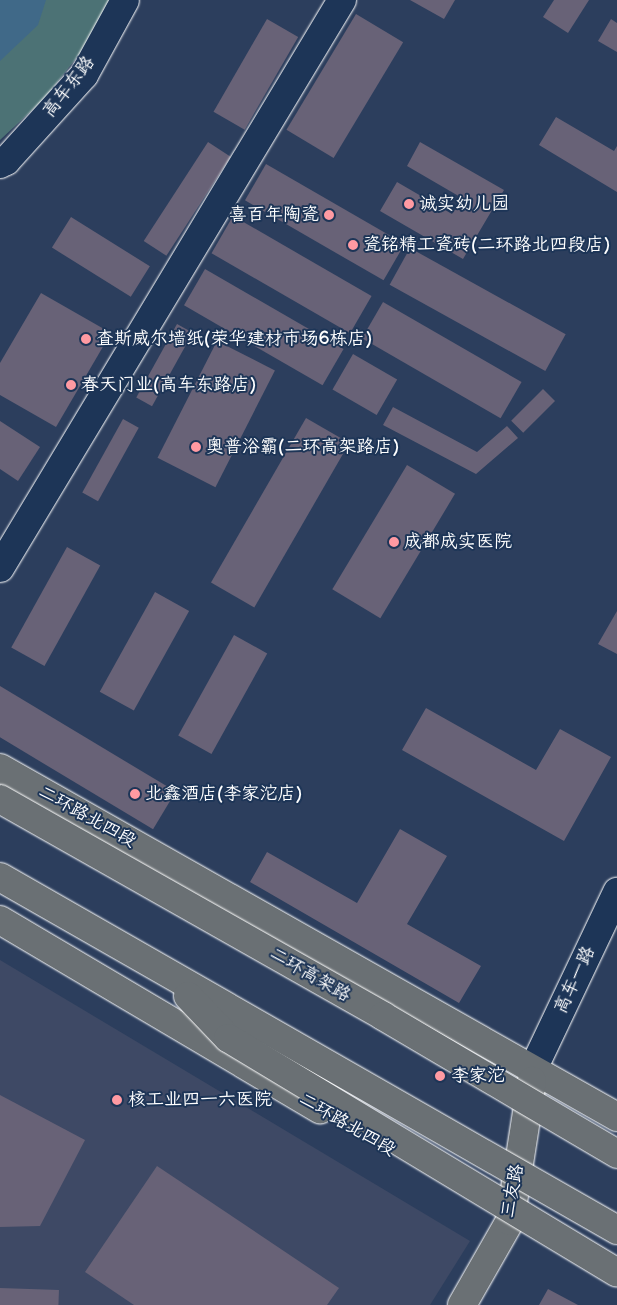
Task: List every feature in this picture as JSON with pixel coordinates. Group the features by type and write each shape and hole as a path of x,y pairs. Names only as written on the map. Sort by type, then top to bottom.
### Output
{"main road":[{"name":"二环路北四段","path":"0,768 534,1067 617,1117"},
{"name":"二环高架路","path":"0,799 383,1016 617,1154"},
{"path":"0,877 168,975 617,1230"},
{"name":"二环路北四段","path":"0,920 617,1284"},
{"path":"168,975 228,1038 617,1273"},
{"path":"383,1016 451,1040 617,1139"},
{"name":"三友路","path":"462,1305 510,1221 534,1067"}],"street":[{"name":"高车东路","path":"0,164 6,161 84,75 125,0"},
{"path":"0,568 342,0"},
{"name":"高车一路","path":"534,1067 617,892"}],"shaded area":[{"path":"0,0 46,0 38,25 0,61"},
{"name":"核工业四一六医院","path":"0,960 470,1241 430,1305 0,1305"}],"green space":[{"path":"0,0 110,0 93,37 43,100 0,140"}],"building":[{"path":"410,0 455,0 444,19"},
{"path":"554,0 589,0 568,33 543,17"},
{"path":"356,14 403,42 334,158 286,130"},
{"path":"267,19 298,37 245,130 214,112"},
{"path":"611,19 617,23 617,52 598,41"},
{"path":"556,117 614,151 617,146 617,192 539,145"},
{"path":"208,142 231,157 166,256 144,241"},
{"name":"诚实幼儿园","path":"420,142 504,190 463,259 380,211 397,182 452,214 462,198 407,166"},
{"path":"266,164 405,244 384,280 245,200"},
{"path":"233,216 372,296 350,333 212,253"},
{"path":"71,217 150,266 131,297 52,248"},
{"path":"410,248 566,334 545,371 390,285"},
{"path":"205,269 344,349 323,385 184,305"},
{"path":"41,293 111,333 56,427 0,395 0,363"},
{"path":"383,302 522,382 501,418 362,338"},
{"path":"177,324 193,333 152,406 136,397"},
{"path":"217,341 275,371 215,487 158,458"},
{"path":"353,354 397,380 377,415 332,390"},
{"path":"543,389 555,401 523,433 511,421"},
{"path":"393,407 477,452 507,426 518,438 476,474 383,425"},
{"path":"306,418 349,443 254,608 211,583"},
{"path":"123,419 139,428 98,501 82,492"},
{"path":"0,421 40,447 18,481 0,469"},
{"name":"成都成实医院","path":"407,465 455,494 380,618 332,589"},
{"path":"67,547 100,565 44,666 11,648"},
{"path":"155,592 189,611 134,711 100,692"},
{"path":"617,611 617,654 598,644"},
{"path":"234,635 267,653 211,754 178,736"},
{"path":"0,686 176,792 153,829 0,737"},
{"path":"426,708 536,770 560,729 611,757 564,841 402,750"},
{"path":"400,829 447,856 407,924 481,966 459,1003 250,882 267,852 357,903"},
{"path":"0,1095 85,1140 40,1226 0,1227"},
{"path":"157,1166 339,1288 327,1305 134,1305 85,1272"},
{"path":"0,1288 59,1290 58,1305 0,1305"},
{"path":"548,1289 578,1305 539,1305"}],"place":[{"name":"诚实幼儿园","path":"409,204"},
{"name":"喜百年陶瓷","path":"329,215"},
{"name":"瓷铭精工瓷砖(二环路北四段店)","path":"353,245"},
{"name":"查斯威尔墙纸(荣华建材市场6栋店)","path":"86,339"},
{"name":"春天门业(高车东路店)","path":"71,385"},
{"name":"奥普浴霸(二环高架路店)","path":"196,447"},
{"name":"成都成实医院","path":"394,542"},
{"name":"北鑫酒店(李家沱店)","path":"135,794"},
{"name":"李家沱","path":"440,1076"},
{"name":"核工业四一六医院","path":"117,1100"}]}
